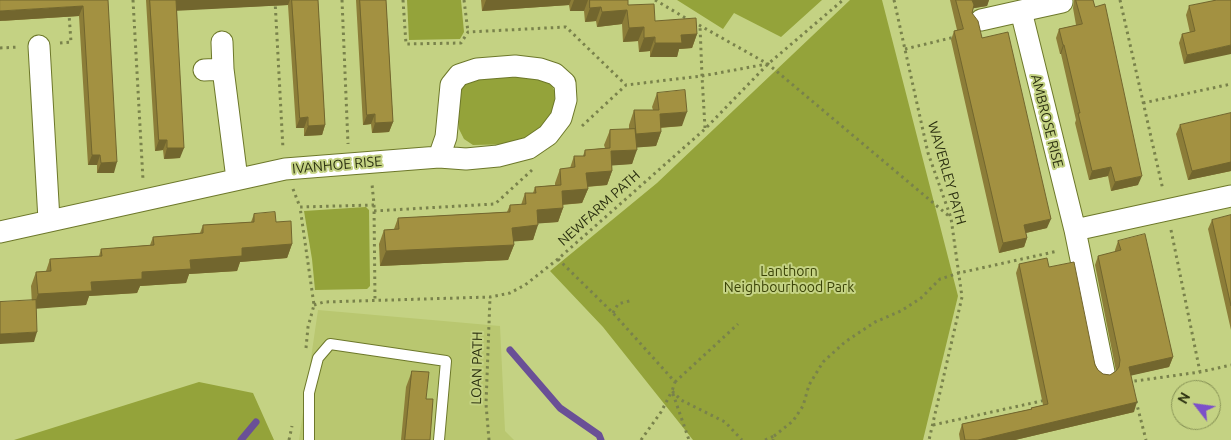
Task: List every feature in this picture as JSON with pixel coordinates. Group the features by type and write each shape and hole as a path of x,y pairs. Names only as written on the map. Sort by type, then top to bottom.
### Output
{"street":[{"path":"981,20 1062,2"},
{"name":"AMBROSE RISE","path":"1021,11 1077,238 1104,372"},
{"path":"222,42 213,70 237,179"},
{"path":"39,46 49,220"},
{"name":"IVANHOE RISE","path":"0,232 285,169 438,157 498,156 529,148 548,135 562,118 566,100 565,83 556,74 540,69 515,66 477,69 459,75 451,85 446,137 438,157"},
{"path":"1077,238 1167,209 1231,196"}],"lane":[{"path":"309,440 309,392 318,358 330,344 446,361 439,440"}],"path":[{"path":"133,0 144,200"},
{"path":"275,0 285,169 300,207 374,205"},
{"path":"342,0 349,163"},
{"path":"403,0 406,44 462,43 468,32 464,0"},
{"path":"655,0 768,64 951,218"},
{"name":"NEWFARM PATH","path":"300,207 314,305 324,302 490,297 510,292 525,285 558,259 705,129 768,64 843,0"},
{"name":"WAVERLEY PATH","path":"894,0 928,153 951,218 962,297 929,440"},
{"path":"1120,0 1167,209 1200,372"},
{"path":"904,49 978,31 981,20"},
{"path":"468,32 566,27 626,85"},
{"path":"705,129 702,76 768,64"},
{"path":"1143,103 1231,84"},
{"path":"371,162 374,205 375,300"},
{"path":"765,440 773,438 793,420 803,406 809,385 823,362 845,342 875,322 901,311 921,298 940,279 1077,238"},
{"path":"558,259 613,313 674,382"},
{"name":"LOAN PATH","path":"489,440 486,404 490,297"},
{"path":"613,313 618,304 633,300"},
{"path":"641,440 661,412 672,391 674,382 738,324"},
{"path":"1124,383 1200,372 1231,365"},
{"path":"1131,381 1133,390"},
{"path":"672,391 689,440"},
{"path":"672,391 681,400 725,422 742,440"},
{"path":"1136,398 1146,440"},
{"path":"933,425 1051,399"},
{"path":"1013,408 1015,416"}],"shaded area":[{"path":"318,310 500,326 505,431 514,440 299,440"}],"green space":[{"path":"407,0 461,0 464,32 460,39 409,40"},
{"path":"677,0 822,0 781,37 734,13 723,29"},
{"name":"Lanthorn Neighbourhood Park","path":"850,0 882,0 958,296 923,440 693,440 603,327 550,271 657,183"},
{"path":"542,76 550,82 555,92 554,108 547,123 517,144 473,145 464,139 459,129 457,93 464,83 472,79"},
{"path":"366,207 369,210 370,286 367,289 315,290 304,211"},
{"path":"199,382 253,393 274,440 14,440"}],"building":[{"path":"0,0 108,0 117,162 101,163 100,155 92,155 83,6 0,11"},
{"path":"150,0 176,0 184,148 167,148 167,140 159,140"},
{"path":"292,0 318,0 325,125 308,126 308,117 300,118"},
{"path":"360,0 386,0 393,122 375,123 375,114 367,115"},
{"path":"590,0 628,0 628,5 654,4 655,21 696,18 697,34 681,35 682,43 655,43 655,37 644,38 644,27 629,28 627,10 602,12 601,7 590,8"},
{"path":"956,0 972,0 974,5 972,13 978,21 982,38 1008,32 1051,219 1024,225 1027,238 1003,243 954,31 963,29"},
{"path":"1076,0 1093,0 1095,7 1105,4 1142,176 1115,182 1111,167 1092,171 1059,29 1082,24"},
{"path":"1217,0 1231,0 1231,45 1187,55 1182,34 1195,31 1189,6"},
{"path":"685,90 687,112 660,114 661,132 636,134 634,110 659,110 657,93"},
{"path":"1231,113 1231,162 1192,171 1180,125"},
{"path":"635,129 637,150 611,151 612,171 586,173 588,189 562,191 563,208 537,210 538,225 512,228 514,245 386,251 384,230 399,229 398,218 510,212 510,205 526,204 525,193 536,193 535,187 561,185 560,169 575,167 574,156 585,156 585,150 610,148 610,130"},
{"path":"275,212 276,222 291,221 292,244 242,248 242,256 190,260 191,269 142,272 142,279 91,282 92,291 38,294 36,272 51,271 50,259 102,256 101,249 154,245 153,237 203,233 203,225 254,222 254,214"},
{"path":"1231,215 1231,306 1212,220"},
{"path":"1145,234 1173,357 1129,367 1137,402 978,440 965,440 962,424 1048,404 1019,264 1047,258 1049,267 1074,262 1095,365 1103,374 1110,375 1119,367 1120,360 1098,256 1121,250 1118,241"},
{"path":"36,300 37,332 0,334 0,302"},
{"path":"412,371 429,372 426,399 433,399 430,440 405,440"}],"waterway":[{"path":"510,350 560,408 599,435 601,440"},
{"path":"241,440 256,422"}]}
